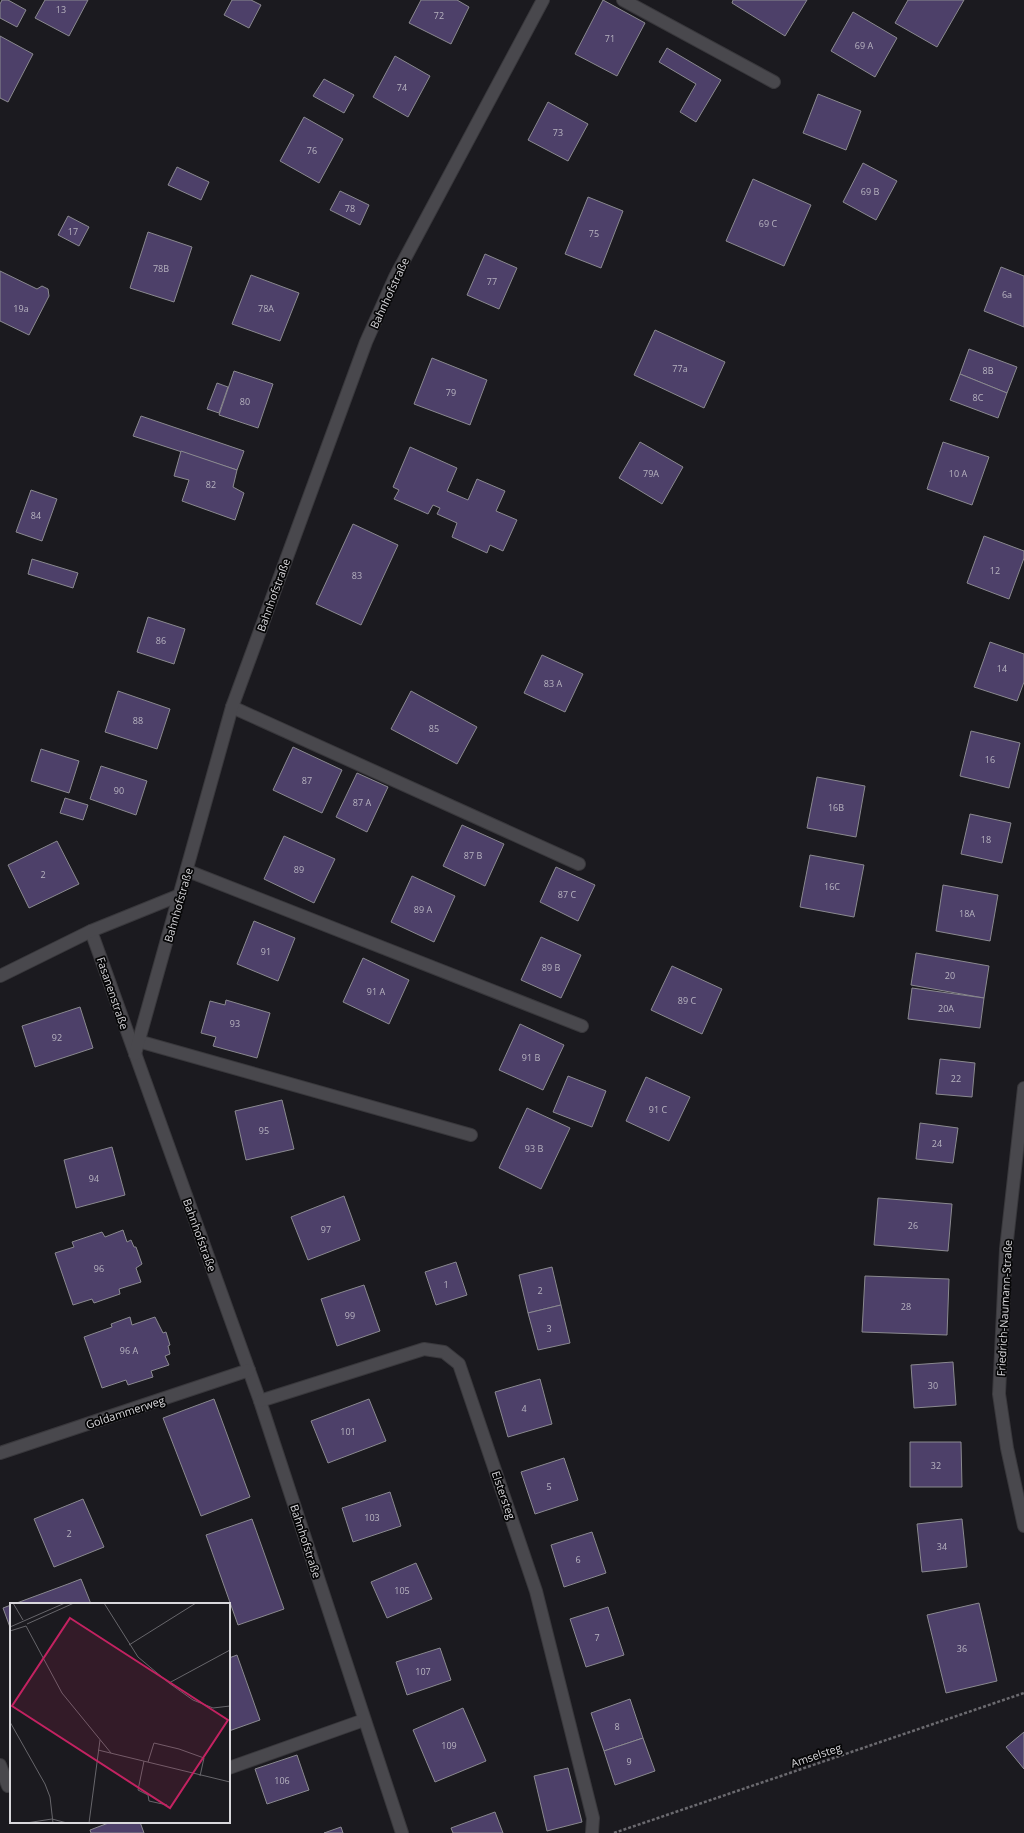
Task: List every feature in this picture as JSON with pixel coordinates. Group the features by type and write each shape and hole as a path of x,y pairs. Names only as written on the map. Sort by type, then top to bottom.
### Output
{"street":[{"name":"Bahnhofstraße","path":"402,1833 260,1401 135,1054 188,871 232,708 366,342 395,277 543,0"},
{"path":"622,0 774,82"},
{"path":"232,708 579,864"},
{"path":"188,871 582,1026"},
{"path":"0,976 91,931 180,895"},
{"name":"Fasanenstraße","path":"91,931 135,1054"},
{"path":"138,1041 471,1135"},
{"name":"Friedrich-Naumann-Straße","path":"1024,1088 1020,1162 1006,1249 999,1394 1007,1448 1024,1526"},
{"name":"Elstersteg","path":"260,1401 424,1349 444,1352 459,1364 536,1591 593,1818 592,1833"},
{"name":"Goldammerweg","path":"0,1453 249,1370"},
{"path":"230,1768 364,1720"},
{"path":"0,1765 8,1786"}],"path":[{"name":"Amselsteg","path":"613,1833 1024,1693"}],"building":[{"path":"2,0 8,0 26,10 17,27 0,18 0,4"},
{"path":"45,0 88,0 69,36 35,18"},
{"path":"232,0 251,0 261,5 249,28 224,15"},
{"path":"421,0 457,0 469,7 451,44 409,23"},
{"path":"603,0 645,23 617,76 575,54"},
{"path":"733,0 807,0 785,36 732,3"},
{"path":"908,0 964,0 937,47 895,23"},
{"path":"853,12 897,38 875,77 831,51"},
{"path":"0,36 33,54 8,102 0,98"},
{"path":"667,48 721,80 696,122 680,112 696,84 659,62"},
{"path":"395,56 430,76 408,117 373,97"},
{"path":"324,79 354,95 344,113 313,96"},
{"path":"818,94 861,111 846,150 803,133"},
{"path":"548,102 588,124 568,161 528,140"},
{"path":"304,117 343,139 319,183 280,161"},
{"path":"863,163 897,181 876,220 843,202"},
{"path":"177,167 209,182 201,200 168,185"},
{"path":"753,179 811,205 784,266 726,241"},
{"path":"340,191 369,205 360,225 330,210"},
{"path":"588,197 623,211 601,268 565,254"},
{"path":"68,216 89,227 79,246 58,235"},
{"path":"148,232 192,247 174,302 130,288"},
{"path":"485,254 517,268 499,309 467,295"},
{"path":"1001,267 1024,276 1024,327 984,311"},
{"path":"0,271 37,289 42,286 48,289 49,296 29,335 0,321"},
{"path":"251,275 299,293 280,341 232,324"},
{"path":"655,330 725,362 704,408 634,375"},
{"path":"969,349 1017,367 1007,393 960,374"},
{"path":"432,358 487,380 470,425 414,404"},
{"path":"234,371 273,384 258,428 219,415"},
{"path":"960,374 1007,393 998,418 950,400"},
{"path":"217,383 228,387 219,413 207,409"},
{"path":"141,416 244,451 237,470 133,436"},
{"path":"640,442 683,467 662,504 619,478"},
{"path":"943,442 989,457 972,505 927,489"},
{"path":"410,447 457,468 447,491 468,500 477,479 505,491 496,511 517,520 503,551 490,545 487,553 452,537 457,523 437,514 440,508 433,505 428,514 394,499 399,490 393,487"},
{"path":"181,451 237,470 233,487 244,493 235,520 182,501 189,480 174,476"},
{"path":"31,490 57,499 42,541 16,532"},
{"path":"353,524 398,545 361,625 316,604"},
{"path":"984,536 1024,551 1024,558 1009,599 967,583"},
{"path":"32,559 78,573 73,588 28,574"},
{"path":"148,617 185,629 174,664 137,652"},
{"path":"990,642 1024,654 1024,682 1017,701 974,687"},
{"path":"542,655 583,674 565,712 524,693"},
{"path":"118,691 170,709 157,749 105,732"},
{"path":"411,691 477,727 457,764 391,729"},
{"path":"971,731 1020,743 1009,788 960,776"},
{"path":"293,747 342,770 322,813 273,790"},
{"path":"41,749 79,761 69,793 31,781"},
{"path":"101,766 147,781 136,815 90,799"},
{"path":"357,773 388,787 367,832 336,817"},
{"path":"817,777 865,786 856,837 807,828"},
{"path":"65,798 88,805 83,820 60,813"},
{"path":"970,814 1011,823 1002,863 961,854"},
{"path":"462,825 504,844 485,886 443,866"},
{"path":"284,836 335,859 314,903 264,879"},
{"path":"57,841 79,884 29,908 8,865"},
{"path":"810,855 864,865 854,917 800,907"},
{"path":"556,867 595,885 578,921 540,902"},
{"path":"412,876 455,896 434,942 391,922"},
{"path":"943,885 998,895 990,941 936,931"},
{"path":"254,921 295,938 278,981 237,964"},
{"path":"541,937 581,955 561,998 521,980"},
{"path":"916,953 989,966 984,998 911,985"},
{"path":"363,958 409,980 389,1024 343,1002"},
{"path":"672,966 722,989 702,1034 651,1010"},
{"path":"912,988 984,998 980,1028 908,1019"},
{"path":"226,1000 270,1013 257,1058 213,1046 216,1037 201,1033 210,1001 225,1005"},
{"path":"80,1007 93,1048 35,1067 22,1026"},
{"path":"520,1024 564,1045 543,1090 499,1070"},
{"path":"940,1059 975,1063 972,1097 936,1094"},
{"path":"568,1076 606,1091 592,1127 553,1112"},
{"path":"646,1077 690,1097 669,1141 626,1121"},
{"path":"282,1100 294,1149 246,1160 235,1111"},
{"path":"527,1108 570,1128 541,1189 499,1168"},
{"path":"920,1123 958,1128 953,1163 916,1159"},
{"path":"112,1147 125,1195 76,1208 64,1160"},
{"path":"344,1196 360,1240 308,1260 291,1217"},
{"path":"878,1198 952,1204 948,1251 874,1245"},
{"path":"123,1230 127,1242 131,1240 134,1247 136,1247 142,1264 136,1268 141,1282 119,1289 120,1294 94,1303 92,1299 73,1305 55,1253 74,1247 72,1242 102,1232 105,1237"},
{"path":"456,1262 467,1295 436,1305 425,1272"},
{"path":"552,1267 561,1305 528,1313 519,1275"},
{"path":"865,1276 949,1279 947,1335 862,1332"},
{"path":"364,1285 380,1331 337,1346 321,1299"},
{"path":"561,1305 570,1343 538,1350 528,1313"},
{"path":"130,1317 132,1325 155,1317 163,1333 166,1332 170,1345 168,1346 170,1354 165,1356 169,1365 151,1371 153,1377 128,1385 126,1380 102,1388 84,1337 112,1327 111,1324"},
{"path":"953,1362 956,1405 914,1408 911,1365"},
{"path":"540,1379 552,1424 508,1437 495,1392"},
{"path":"214,1399 250,1497 201,1516 163,1418"},
{"path":"369,1399 386,1441 328,1463 311,1421"},
{"path":"910,1442 961,1442 962,1487 910,1487"},
{"path":"564,1458 578,1500 535,1514 521,1472"},
{"path":"390,1492 401,1526 353,1542 342,1508"},
{"path":"83,1499 104,1547 54,1567 34,1519"},
{"path":"252,1519 284,1609 238,1625 206,1535"},
{"path":"962,1519 967,1567 922,1572 917,1524"},
{"path":"592,1532 606,1573 564,1587 551,1545"},
{"path":"416,1563 432,1599 387,1618 371,1582"},
{"path":"81,1579 91,1603 17,1603"},
{"path":"979,1603 997,1681 946,1693 927,1615"},
{"path":"10,1605 10,1627 3,1608"},
{"path":"608,1607 624,1655 586,1667 570,1619"},
{"path":"440,1648 451,1680 407,1695 396,1662"},
{"path":"237,1655 260,1720 230,1731 230,1658"},
{"path":"630,1699 643,1738 604,1751 591,1713"},
{"path":"463,1708 486,1761 435,1782 413,1730"},
{"path":"1024,1732 1024,1769 1006,1747"},
{"path":"643,1738 655,1771 615,1785 604,1751"},
{"path":"297,1755 309,1790 267,1804 255,1769"},
{"path":"568,1768 582,1822 547,1831 534,1776"},
{"path":"495,1812 503,1833 453,1833 451,1828"},
{"path":"108,1823 140,1823 144,1833 91,1833 90,1830"},
{"path":"341,1827 343,1833 324,1833"}]}
